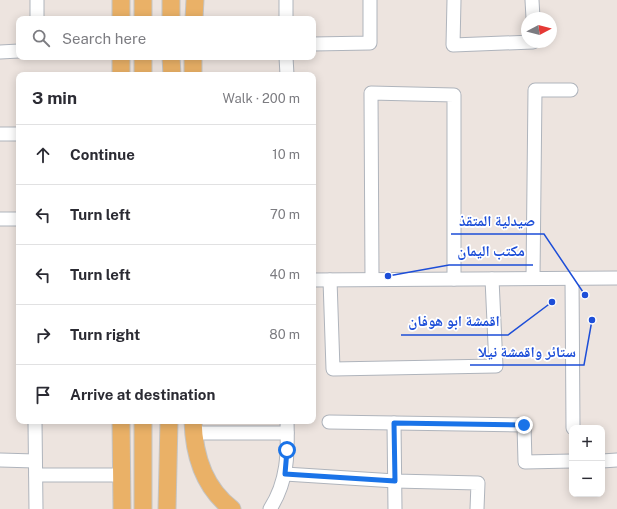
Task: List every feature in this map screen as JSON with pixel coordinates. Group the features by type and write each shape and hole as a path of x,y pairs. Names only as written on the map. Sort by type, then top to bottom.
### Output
{"main road":[{"path":"121,16 122,0"},
{"path":"143,0 143,16"},
{"path":"171,0 171,16"},
{"path":"194,0 194,16"},
{"path":"121,60 121,72"},
{"path":"143,60 143,72"},
{"path":"172,60 172,72"},
{"path":"193,60 193,72"},
{"path":"121,424 122,509"},
{"path":"143,424 143,509"},
{"path":"167,509 169,424"},
{"path":"193,427 194,446 206,480 215,492 232,509"}],"street":[{"path":"37,0 37,16"},
{"path":"286,0 286,16"},
{"path":"316,44 370,43 370,0"},
{"path":"454,0 453,45 521,42"},
{"path":"532,0 532,12"},
{"path":"0,52 16,51"},
{"path":"286,60 286,72"},
{"path":"533,278 535,90 571,90"},
{"path":"372,278 371,93 454,95 454,279"},
{"path":"0,134 16,134"},
{"path":"0,219 16,219"},
{"path":"316,280 372,278 617,278"},
{"path":"572,278 573,425"},
{"path":"330,280 333,368 496,366 492,279"},
{"path":"329,422 524,425 525,462 569,461"},
{"path":"394,423 395,509"},
{"path":"35,424 36,509"},
{"path":"193,427 287,427 285,474 277,498 270,509"},
{"path":"0,460 35,461"},
{"path":"605,461 617,460"},
{"path":"285,474 395,481 478,483 477,509"},
{"path":"36,475 121,475"}],"place":[{"name":"مكتب اليمان","path":"388,276"},
{"name":"صيدلية المتقذ","path":"585,295"},
{"name":"اقمشة ابو هوفان","path":"552,302"},
{"name":"ستائر واقمشة نيلا","path":"592,320"}],"route":[{"path":"287,450 285,474 395,481 394,423 524,425"}]}
